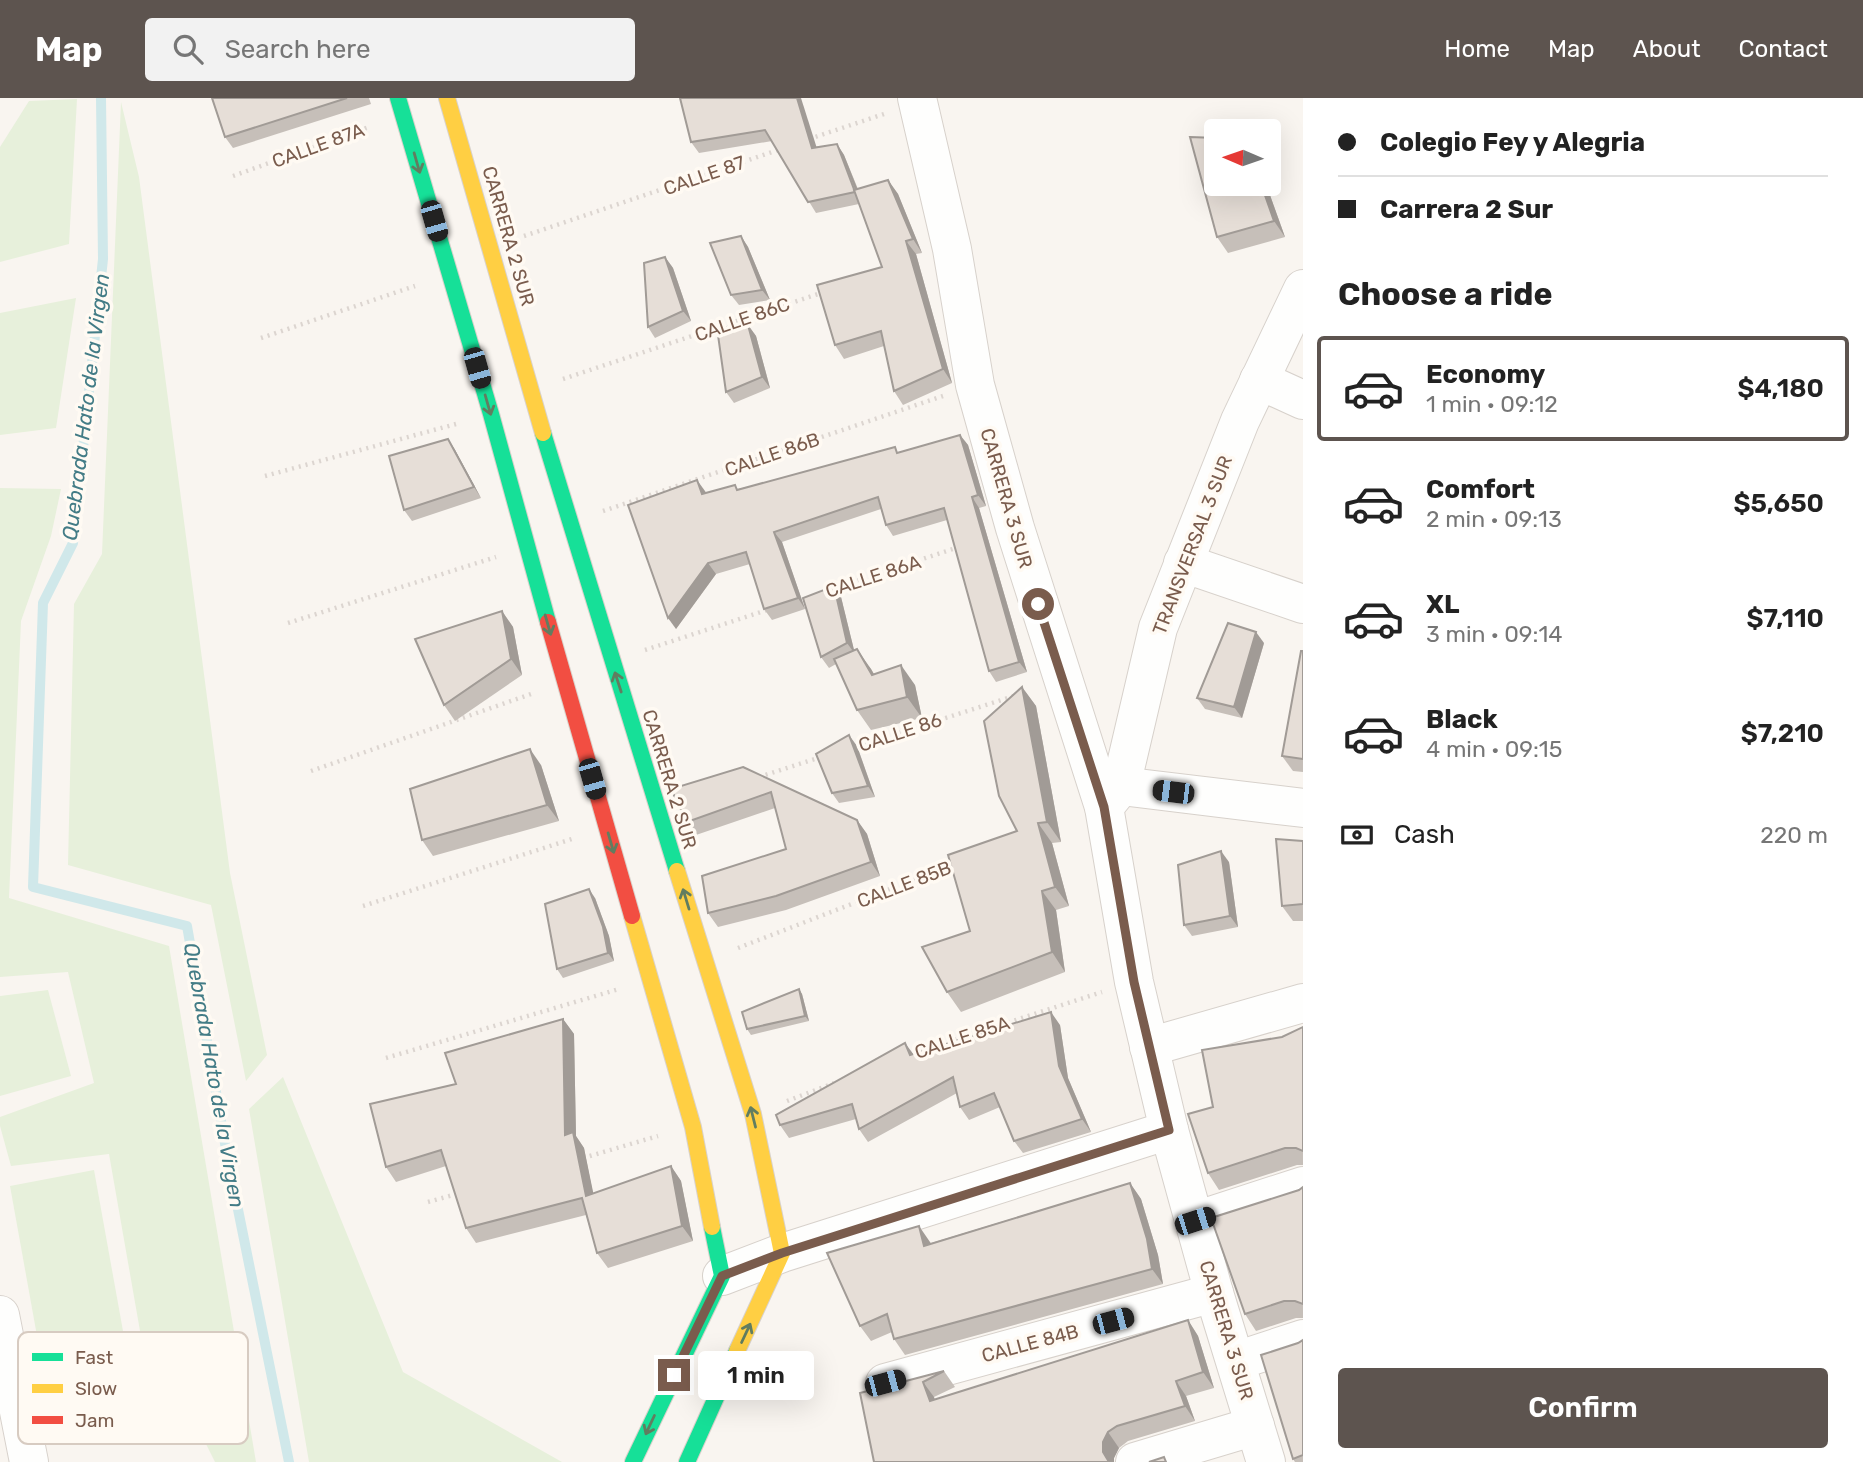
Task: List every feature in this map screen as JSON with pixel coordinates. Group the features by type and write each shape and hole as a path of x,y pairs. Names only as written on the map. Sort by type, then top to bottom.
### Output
{"street":[{"path":"398,98 491,414 508,455 526,547 693,1126 722,1276 633,1462"},
{"name":"CARRERA 2 SUR","path":"447,98 532,389 541,444 569,523 753,1114 782,1253"},
{"name":"CARRERA 3 SUR","path":"917,100 952,249 975,385 1015,528 1062,680 1112,796 1134,982 1149,1047 1214,1293 1266,1462"},
{"name":"TRANSVERSAL 3 SUR","path":"1112,796 1158,628 1240,421 1303,289"},
{"path":"1259,380 1303,400"},
{"path":"1183,564 1303,604"},
{"path":"1112,796 1303,808"},
{"path":"1149,1047 1303,1003"},
{"path":"722,1276 782,1253 1169,1130"},
{"path":"1195,1221 1303,1186"},
{"path":"687,1462 782,1253"},
{"name":"CALLE 84B","path":"885,1383 1214,1293"},
{"path":"0,1315 10,1405 18,1422"},
{"path":"1236,1361 1303,1339"},
{"path":"1135,1462 1255,1426"},
{"path":"28,1444 37,1462"}],"path":[{"path":"801,142 917,100"},
{"name":"CALLE 87A","path":"233,176 403,115"},
{"name":"CALLE 87","path":"491,248 788,146"},
{"path":"261,338 449,274"},
{"name":"CALLE 86C","path":"532,389 834,288"},
{"name":"CALLE 86B","path":"569,523 975,385"},
{"path":"265,476 491,414"},
{"name":"CALLE 86A","path":"830,590 1015,528"},
{"path":"288,623 526,547"},
{"path":"611,661 778,607"},
{"name":"CALLE 86","path":"844,750 1062,680"},
{"path":"312,771 565,682"},
{"path":"753,779 831,754"},
{"path":"363,906 606,828"},
{"name":"CALLE 85B","path":"705,961 962,862"},
{"path":"386,1058 650,980"},
{"name":"CALLE 85A","path":"903,1057 1134,982"},
{"path":"753,1114 841,1081"},
{"path":"574,1161 693,1126"},
{"path":"428,1202 468,1191"}],"green space":[{"path":"77,99 69,244 0,262 0,147 29,101"},
{"path":"121,102 139,177 230,873 267,1055 246,1081 211,905 68,865 74,604 102,554"},
{"path":"76,298 56,428 0,435 0,313"},
{"path":"0,488 61,489 51,536 21,621 9,898 169,946 234,1332 140,1332 109,1154 11,1166 0,1117 94,1083 68,972 0,977"},
{"path":"48,990 71,1076 0,1096 0,996"},
{"path":"283,1077 403,1372 562,1462 309,1462 249,1109"},
{"path":"94,1170 123,1331 36,1332 10,1186"},
{"path":"248,1415 256,1462 215,1462 206,1444 248,1444"}],"building":[{"path":"212,98 347,98 225,137"},
{"path":"680,98 797,98 812,148 837,144 855,192 808,202 765,130 691,142"},
{"path":"1190,137 1204,138 1204,189"},
{"path":"888,180 913,239 906,241 943,369 894,391 881,331 835,345 817,285 882,267 854,190"},
{"path":"1206,196 1265,196 1274,221 1217,237"},
{"path":"741,236 762,290 731,295 710,243"},
{"path":"665,257 683,311 648,327 644,263"},
{"path":"748,325 762,377 726,392 717,328"},
{"path":"960,435 978,495 972,497 1019,662 989,671 944,508 886,525 878,497 774,532 798,598 764,609 746,552 708,563 668,618 628,505 697,480 702,494 735,485 737,490 895,447 897,453"},
{"path":"448,439 474,487 404,510 389,456"},
{"path":"834,586 847,643 821,657 803,598"},
{"path":"502,611 511,659 444,705 415,639"},
{"path":"1228,623 1256,632 1234,707 1197,698"},
{"path":"857,649 872,675 901,665 907,697 857,710 834,659"},
{"path":"1303,651 1303,759 1282,756"},
{"path":"1022,687 1047,822 1038,823 1055,887 1042,891 1052,952 947,992 922,947 970,931 948,855 1017,831 999,796 984,721"},
{"path":"849,735 868,786 832,793 816,754"},
{"path":"530,749 547,805 422,840 410,789"},
{"path":"743,767 857,820 871,862 776,896 708,913 702,876 786,849 771,792 687,822 671,789"},
{"path":"1276,839 1303,841 1303,904 1282,906"},
{"path":"1221,851 1230,916 1184,925 1178,865"},
{"path":"589,889 603,927 608,953 557,969 545,904"},
{"path":"799,989 805,1016 747,1029 742,1012"},
{"path":"1051,1012 1059,1066 1082,1119 1014,1141 994,1093 960,1107 953,1077 859,1129 852,1104 780,1125 776,1115 905,1043 910,1055"},
{"path":"563,1019 565,1135 573,1132 586,1196 671,1166 682,1226 597,1253 582,1198 466,1228 441,1150 386,1167 370,1104 456,1084 445,1053"},
{"path":"1303,1027 1303,1151 1285,1148 1208,1173 1188,1114 1213,1107 1202,1050 1282,1037"},
{"path":"1130,1183 1147,1239 1152,1269 894,1339 887,1314 860,1326 827,1253 919,1226 924,1246"},
{"path":"1303,1187 1303,1304 1284,1301 1245,1314 1211,1218"},
{"path":"1188,1320 1203,1372 1176,1381 1185,1406 1117,1426 1108,1432 1103,1442 1103,1452 1109,1462 874,1462 860,1393 944,1371 923,1382 930,1401"},
{"path":"1303,1340 1303,1455 1293,1459 1261,1355"},
{"path":"1164,1457 1166,1462 1149,1462"}],"waterway":[{"name":"Quebrada Hato de la Virgen","path":"101,98 103,259 73,543 43,603 33,887 187,926 227,1155 289,1462"}],"traffic: fast":[{"path":"398,98 491,414 548,622"},
{"path":"543,433 677,871"},
{"path":"633,1462 722,1276 712,1227"},
{"path":"687,1462 737,1351"}],"traffic: slow":[{"path":"447,98 543,433"},
{"path":"677,871 753,1114 782,1253 737,1351"},
{"path":"632,916 693,1127 712,1227"}],"traffic: jam":[{"path":"548,622 632,916"}],"route":[{"path":"674,1375 722,1276 782,1253 1169,1130 1134,982 1104,807 1038,604"}]}
